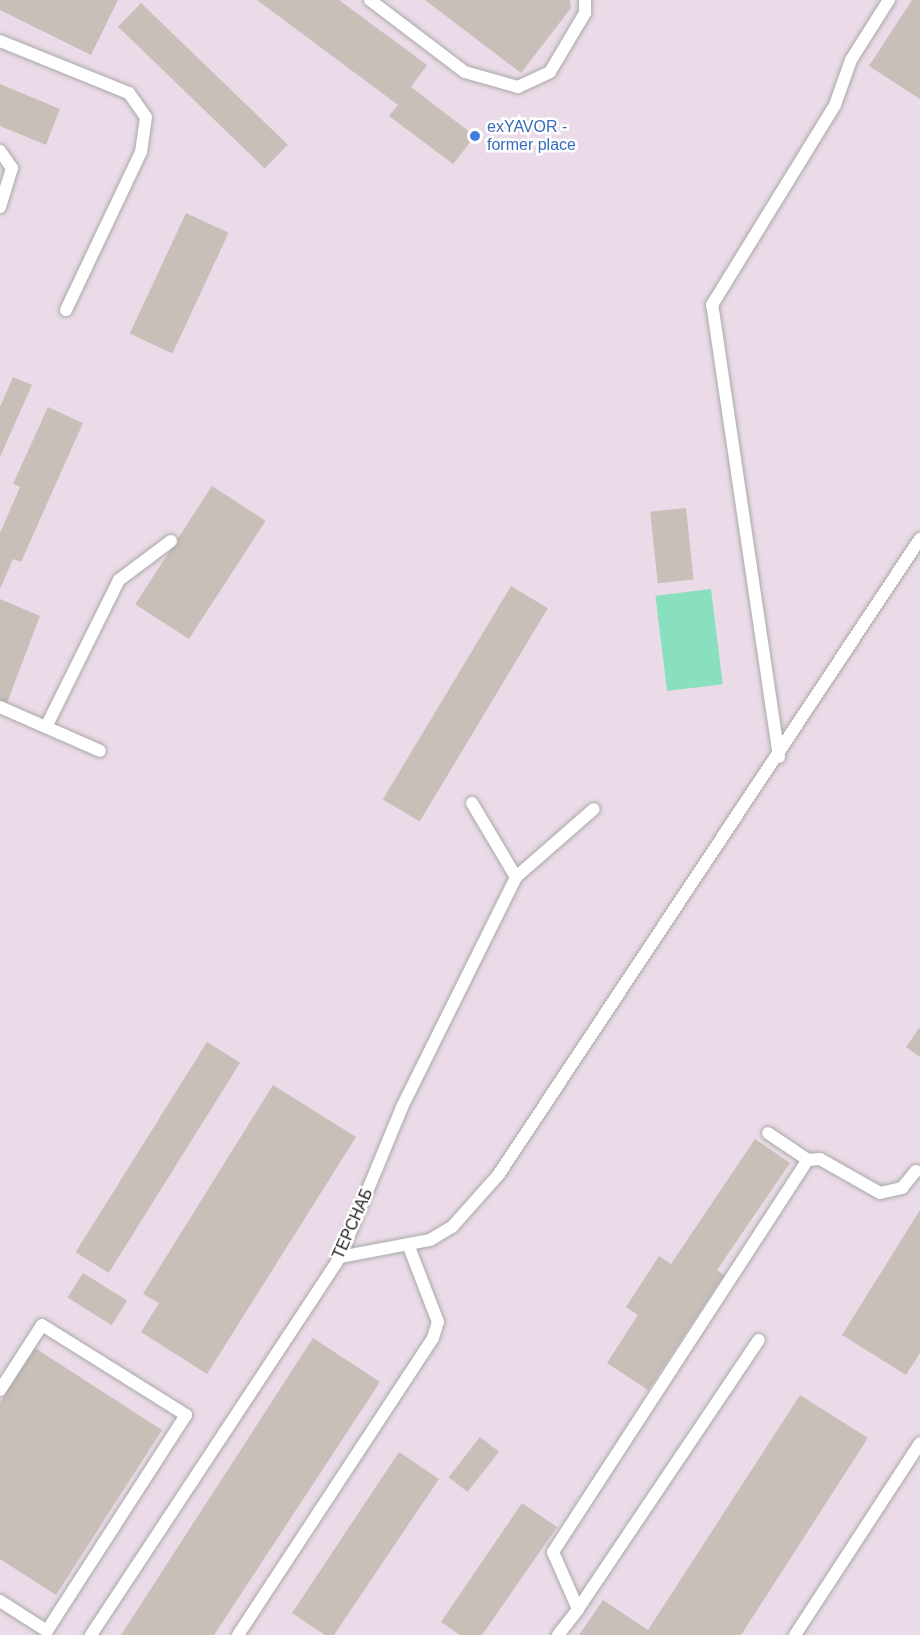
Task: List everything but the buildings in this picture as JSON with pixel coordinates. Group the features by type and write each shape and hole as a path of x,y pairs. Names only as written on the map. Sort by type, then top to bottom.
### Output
{"lane":[{"path":"370,0 465,72 518,87 550,72 585,13 585,0"},
{"path":"778,757 712,305 835,105 850,60 889,0"},
{"path":"0,41 129,93 146,117 141,152 66,310"},
{"path":"0,151 12,168 0,207"},
{"path":"340,1257 409,1247 452,1227 498,1174 778,757 920,539"},
{"path":"46,727 120,580 171,541"},
{"path":"0,707 100,751"},
{"path":"472,803 516,877"},
{"name":"ТЕРСНАБ","path":"91,1635 340,1257 402,1107 516,877 594,809"},
{"path":"768,1133 807,1160 820,1159 880,1193 902,1188 916,1171"},
{"path":"578,1609 553,1552 807,1160"},
{"path":"238,1635 433,1338 438,1322 409,1247"},
{"path":"0,1390 42,1325 186,1415 47,1631 0,1601"},
{"path":"558,1635 578,1609 759,1340"},
{"path":"795,1635 920,1443"}],"shaded area":[{"path":"0,0 920,0 920,1635 0,1635"}],"green space":[{"path":"711,589 723,684 667,691 655,596"}],"place":[{"name":"exYAVOR - former place","path":"475,136"}]}
